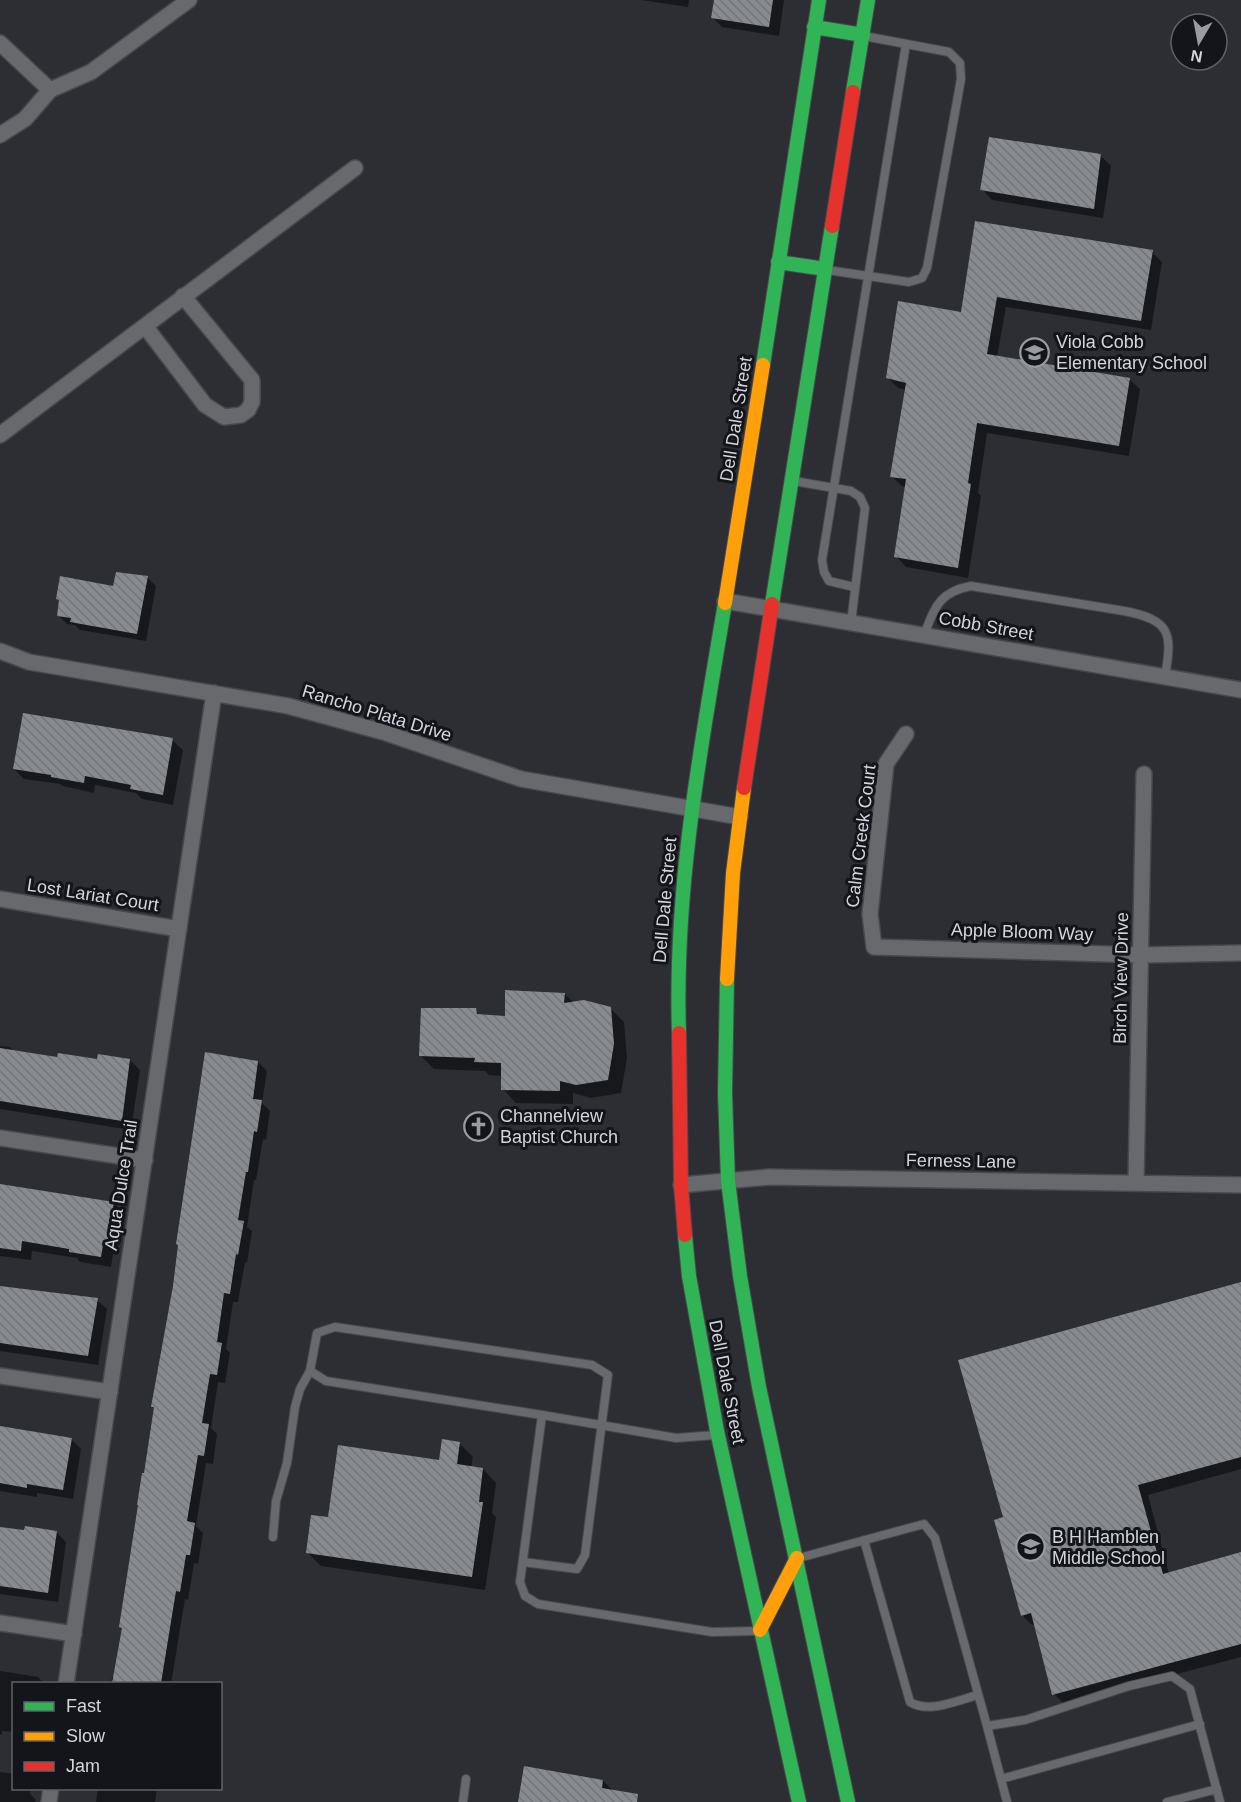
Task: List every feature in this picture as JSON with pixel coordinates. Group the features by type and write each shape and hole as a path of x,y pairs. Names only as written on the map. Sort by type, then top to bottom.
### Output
{"main road":[{"name":"Dell Dale Street","path":"799,1802 718,1435 689,1276 681,1185 677,976 691,808 819,0"},
{"name":"Dell Dale Street","path":"848,1802 759,1387 740,1276 728,1181 725,1093 726,993 733,873 741,817 868,0"},
{"path":"814,27 863,35"},
{"path":"778,262 825,269"},
{"path":"760,1630 797,1558"}],"street":[{"path":"0,135 25,119 50,90 92,72 189,0"},
{"path":"0,43 50,90"},
{"path":"0,435 355,168"},
{"path":"145,326 205,405 224,417 241,415 248,410 252,402 252,380 183,296"},
{"name":"Cobb Street","path":"725,601 1241,690"},
{"name":"Rancho Plata Drive","path":"0,651 29,662 288,706 383,732 521,779 741,817"},
{"name":"Aqua Dulce Trail","path":"66,1682 214,693"},
{"name":"Calm Creek Court","path":"873,947 870,914 886,764 906,734"},
{"name":"Birch View Drive","path":"1136,1184 1144,774"},
{"name":"Lost Lariat Court","path":"0,899 179,928"},
{"name":"Apple Bloom Way","path":"873,947 1141,955 1241,953"},
{"path":"0,1138 144,1160"},
{"name":"Ferness Lane","path":"681,1185 769,1178 1241,1185"},
{"path":"0,1376 110,1392"},
{"path":"0,1623 74,1634"}],"lane":[{"path":"825,269 909,282 922,278 927,268 960,79 960,63 950,52 863,35"},
{"path":"854,587 829,581 824,572 822,560 906,44"},
{"path":"792,480 851,491 860,497 865,508 850,623"},
{"path":"924,635 935,608 943,597 954,589 971,586 1124,611 1146,616 1162,626 1169,639 1165,676"},
{"path":"273,1537 276,1501 287,1463 295,1407 300,1389 310,1371 316,1333 335,1328 592,1365 608,1375 585,1555 577,1569 523,1562"},
{"path":"310,1371 326,1381 542,1414 676,1438 718,1435"},
{"path":"542,1414 520,1582 525,1596 538,1604 712,1632 760,1630"},
{"path":"797,1558 924,1524 935,1538 1007,1802"},
{"path":"864,1540 910,1702 918,1707 929,1707 978,1695"},
{"path":"987,1726 1025,1720 1129,1686 1172,1676 1190,1689 1221,1802"},
{"path":"1001,1779 1200,1724"},
{"path":"463,1802 466,1779"},
{"path":"1167,1802 1217,1789"}],"building":[{"path":"714,0 773,0 769,27 711,18"},
{"path":"989,137 1101,154 1094,209 980,190"},
{"path":"975,221 1153,250 1141,321 997,297 987,354 1130,378 1119,446 977,423 968,483 971,484 958,568 894,557 906,479 890,477 906,383 886,378 898,301 961,312"},
{"path":"116,572 148,576 137,634 70,622 71,618 57,616 59,600 56,599 60,576 113,586"},
{"path":"23,713 173,738 163,795 130,789 131,785 85,776 84,783 13,769"},
{"path":"505,990 565,993 564,1003 584,1000 611,1007 614,1044 608,1080 576,1085 560,1081 560,1091 501,1090 501,1063 474,1062 475,1058 419,1056 421,1008 476,1008 477,1014 505,1016"},
{"path":"0,1048 57,1057 58,1053 97,1059 98,1054 130,1059 122,1121 0,1101"},
{"path":"205,1052 258,1061 253,1099 262,1100 238,1220 244,1221 230,1294 224,1293 217,1342 222,1343 217,1375 210,1374 202,1423 209,1424 204,1456 198,1455 187,1521 195,1523 190,1555 186,1555 180,1592 176,1591 161,1682 112,1682 122,1628 119,1627 137,1505 154,1407 151,1407 173,1286 178,1245 176,1244"},
{"path":"0,1184 114,1202 107,1246 103,1245 101,1257 22,1241 21,1251 0,1248"},
{"path":"1241,1282 1241,1457 1138,1485 1163,1574 1241,1552 1241,1644 1052,1695 1031,1613 1021,1616 994,1520 1003,1517 958,1360"},
{"path":"0,1286 98,1298 88,1356 0,1343"},
{"path":"0,1426 72,1438 63,1490 27,1484 27,1488 0,1483"},
{"path":"442,1439 460,1442 457,1464 483,1468 479,1502 483,1502 472,1577 306,1553 311,1515 328,1517 338,1445 439,1460"},
{"path":"25,1526 57,1531 48,1593 0,1586 0,1527 24,1530"},
{"path":"524,1766 603,1780 602,1788 638,1794 637,1802 518,1802"}],"traffic: fast":[{"path":"763,365 819,0"},
{"path":"853,92 868,0"},
{"path":"814,27 863,35"},
{"path":"772,604 832,226"},
{"path":"778,262 825,269"},
{"path":"679,1033 679,979 685,871 691,817 725,603"},
{"path":"727,979 725,1093 728,1181 740,1276 759,1387 848,1802"},
{"path":"685,1235 689,1276 717,1431 799,1802"}],"traffic: slow":[{"path":"725,603 763,365"},
{"path":"727,979 733,873 744,788"},
{"path":"760,1630 797,1558"}],"traffic: jam":[{"path":"832,226 853,92"},
{"path":"744,788 772,604"},
{"path":"679,1033 681,1185 685,1235"}],"place":[{"name":"Viola Cobb Elementary School","path":"1035,352"},
{"name":"Channelview Baptist Church","path":"479,1126"},
{"name":"B H Hamblen Middle School","path":"1031,1547"}]}
